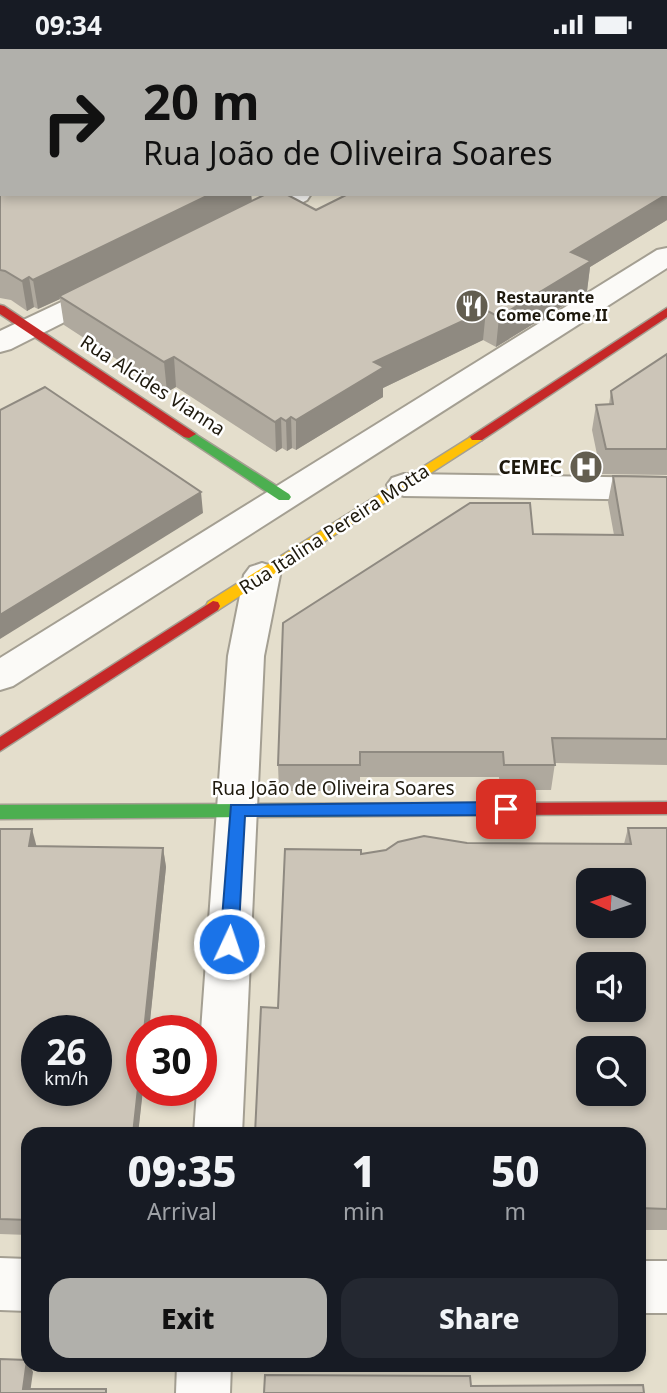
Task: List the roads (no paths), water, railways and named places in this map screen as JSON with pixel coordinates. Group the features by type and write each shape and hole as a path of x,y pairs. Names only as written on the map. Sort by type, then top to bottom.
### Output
{"street":[{"path":"225,231 294,196"},
{"path":"0,676 667,255"},
{"path":"0,343 126,280"},
{"name":"Rua Alcides Vianna","path":"0,309 284,497"},
{"name":"Rua Italina Pereira Motta","path":"0,745 89,692 262,575 667,312"},
{"path":"404,485 667,489"},
{"path":"218,1127 246,656 262,575"},
{"name":"Rua João de Oliveira Soares","path":"0,812 667,808"},
{"path":"0,1284 21,1285"},
{"path":"646,1287 667,1287"},
{"path":"203,1393 204,1372"}],"place":[{"name":"Restaurante Come Come II","path":"472,306"},
{"name":"CEMEC","path":"586,467"}]}
